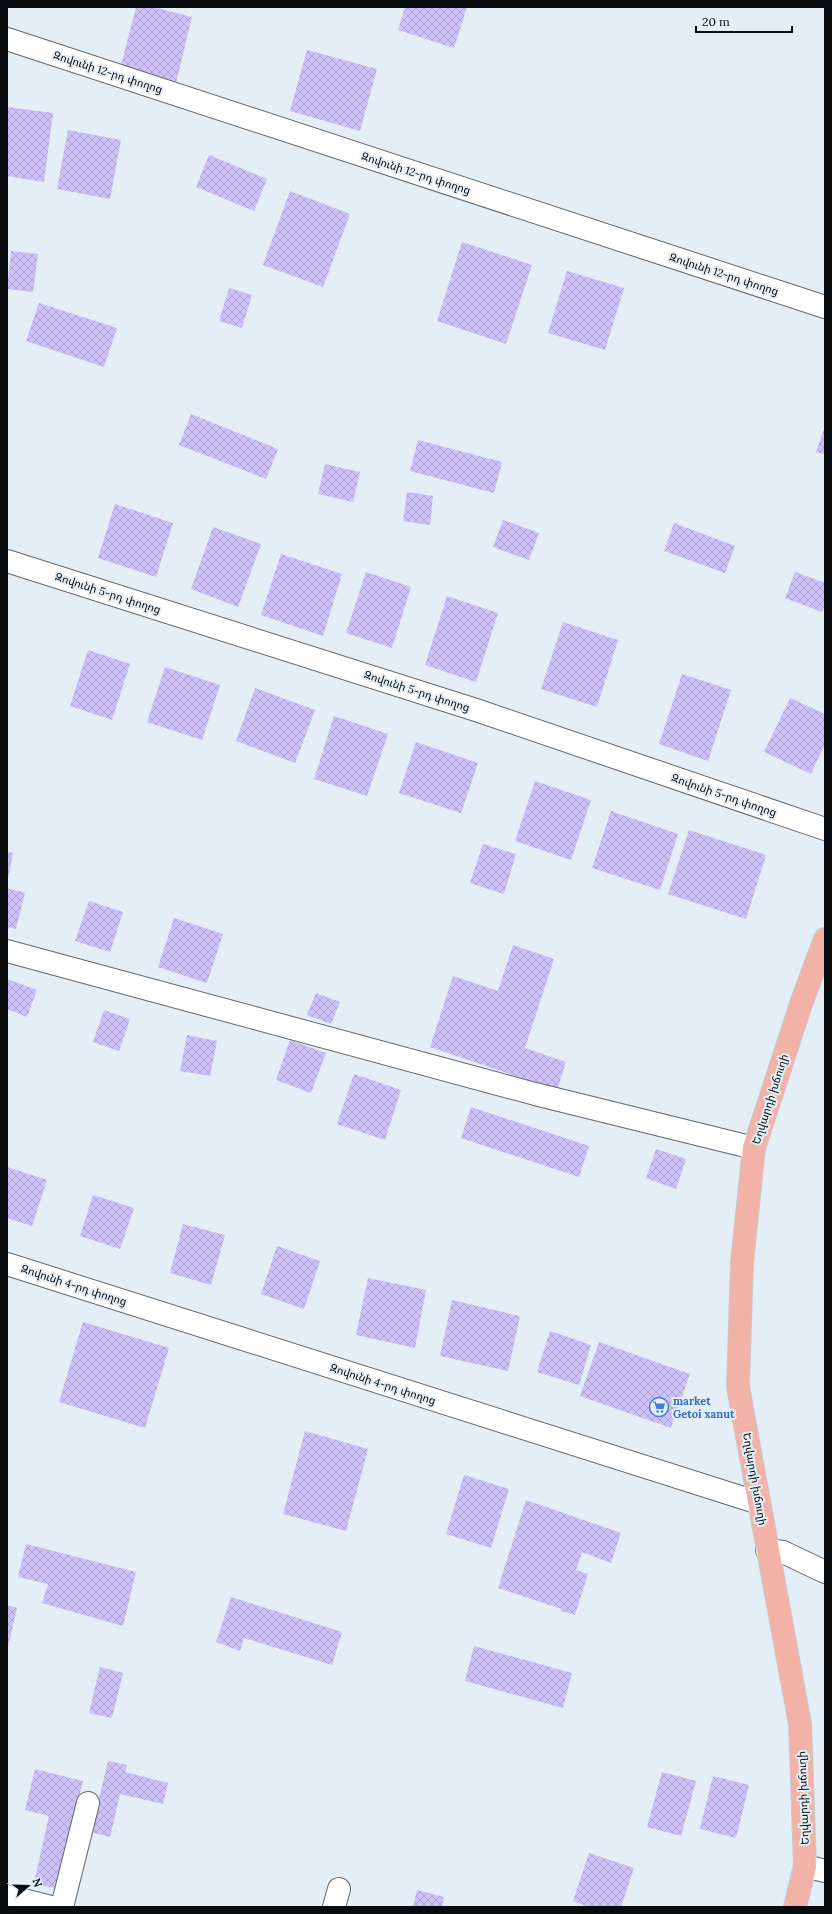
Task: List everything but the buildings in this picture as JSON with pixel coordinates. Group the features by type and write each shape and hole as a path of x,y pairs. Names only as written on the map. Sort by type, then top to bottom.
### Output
{"main road":[{"name":"Եղվարդի խճուղի","path":"796,1907 815,1869 800,1724 738,1387 742,1262 754,1148 802,1001 825,939"}],"street":[{"name":"Զովունի 12-րդ փողոց","path":"7,39 825,307"},
{"name":"Զովունի 5-րդ փողոց","path":"7,561 476,710 825,829"},
{"path":"7,951 535,1094 754,1148"},
{"name":"Զովունի 4-րդ փողոց","path":"7,1264 759,1503"},
{"path":"768,1550 783,1552 825,1572"},
{"path":"62,1907 88,1803"},
{"path":"7,1896 51,1907"}],"place":[{"name":"market Getoi xanut","path":"659,1407"}]}
